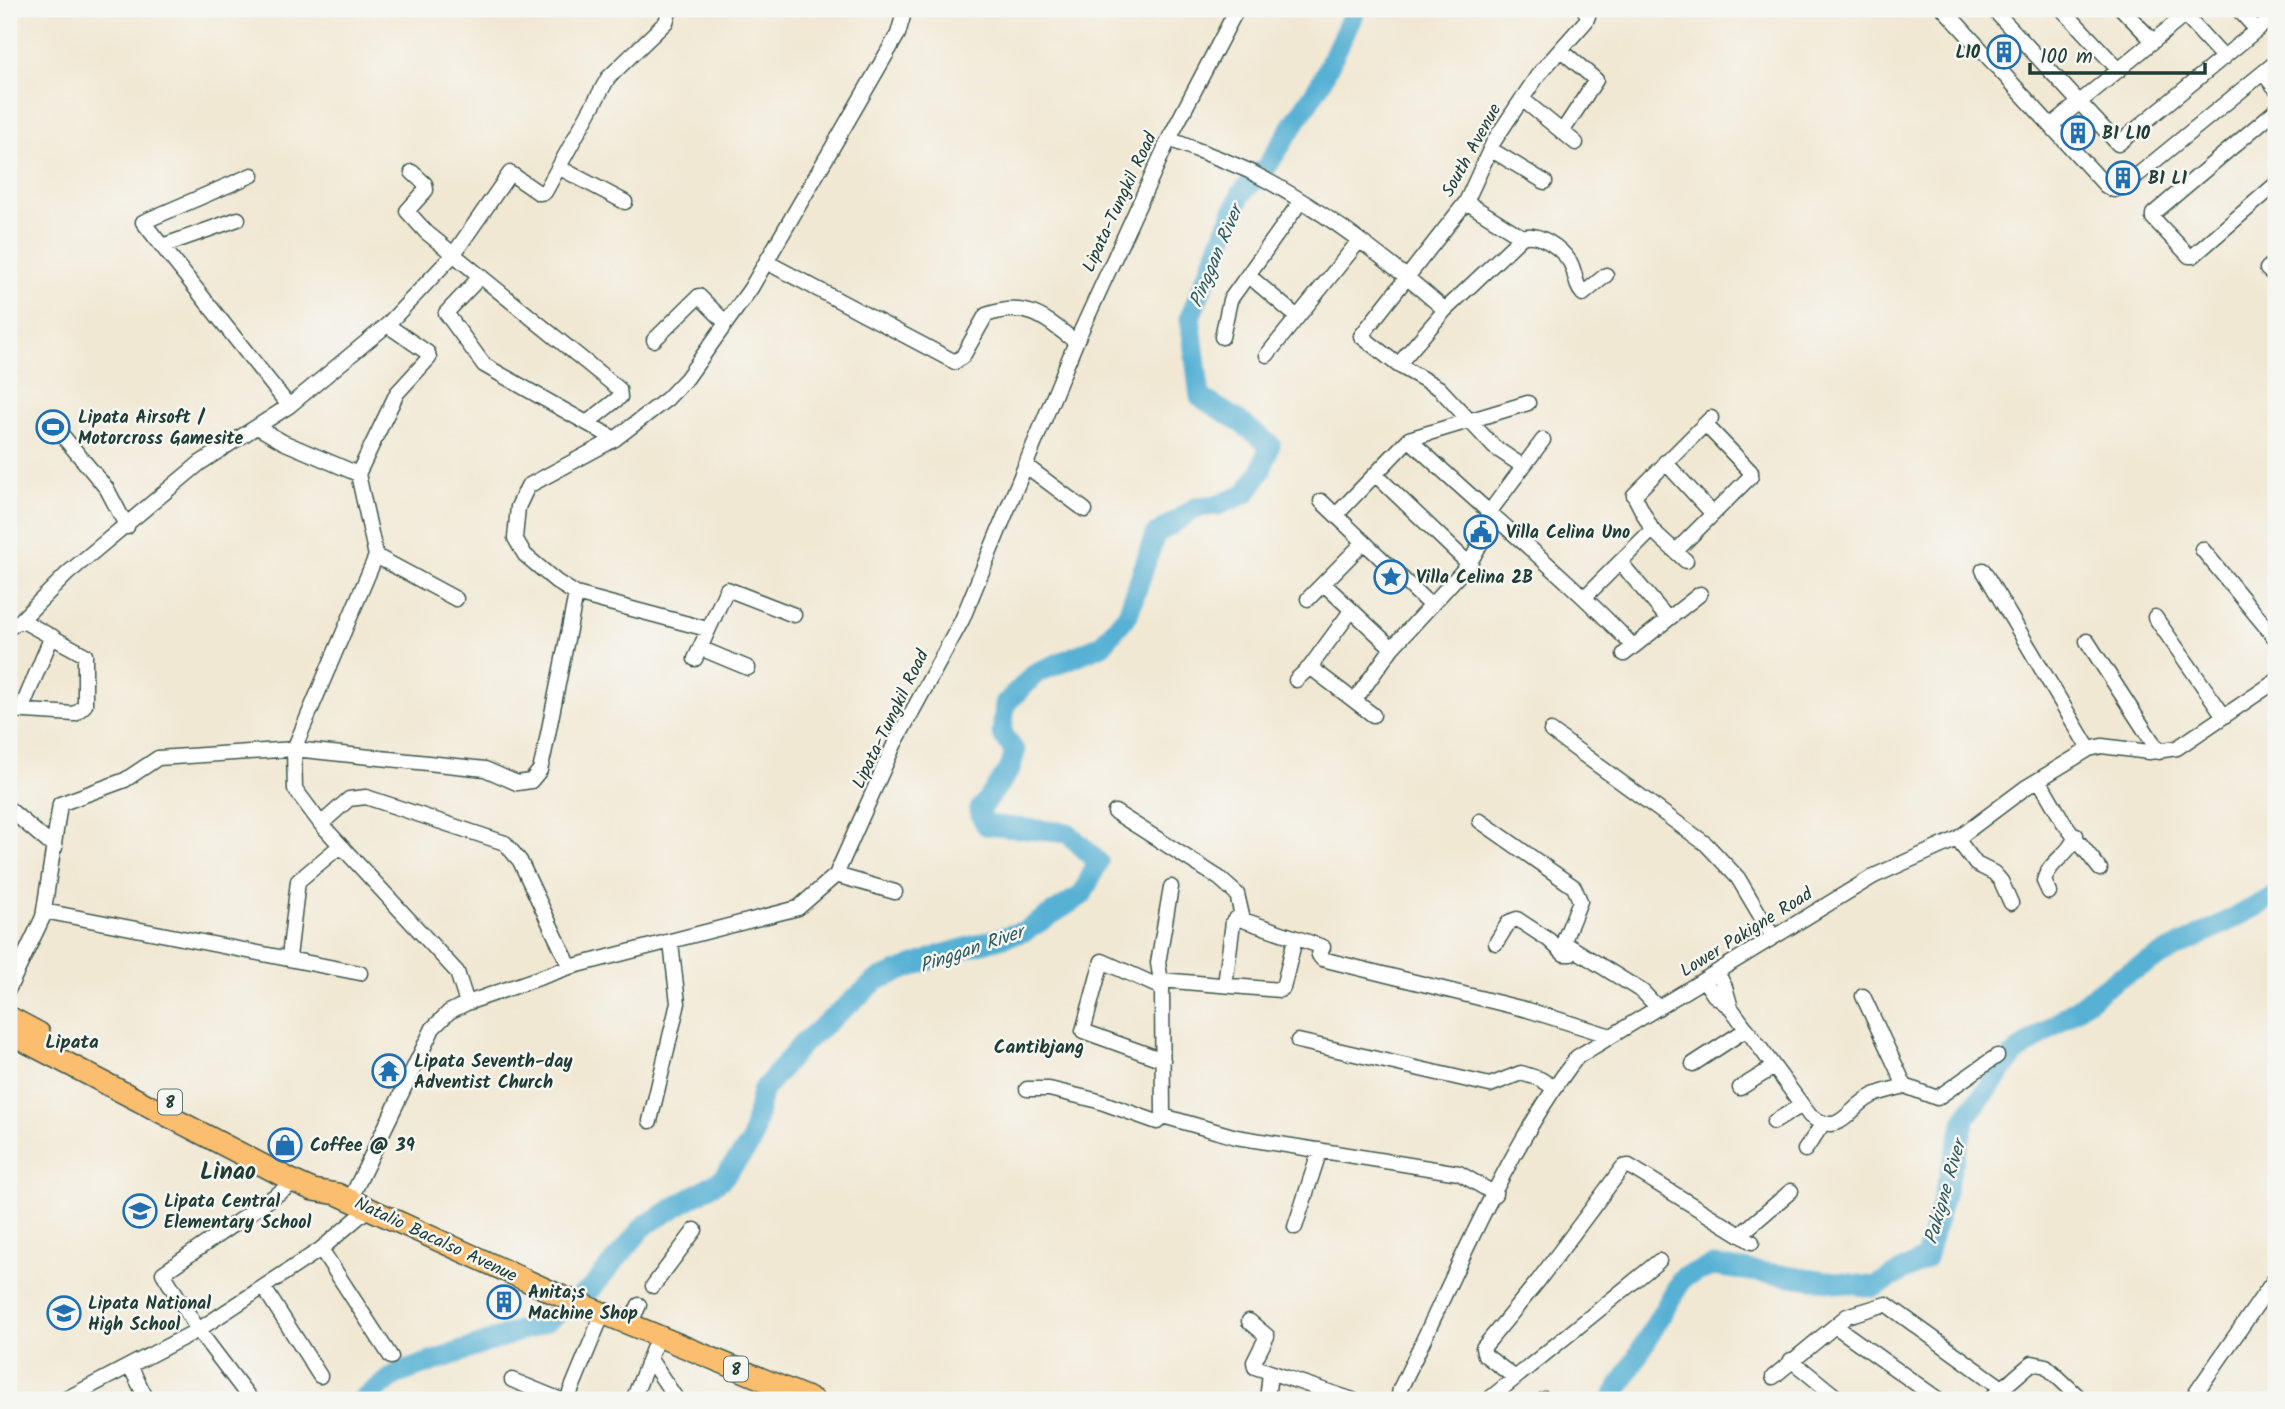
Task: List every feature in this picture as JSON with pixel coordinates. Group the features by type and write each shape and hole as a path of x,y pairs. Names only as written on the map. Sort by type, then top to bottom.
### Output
{"highway":[{"name":"Natalio Bacalso Avenue","path":"9,1017 319,1180 329,1191"},
{"name":"Natalio Bacalso Avenue","path":"9,1033 295,1182 313,1190 329,1191 554,1293 804,1399"}],"street":[{"path":"52,636 15,710 75,715 85,705 87,657 52,636 15,624 68,573 127,527 200,463 258,428 387,325 453,255 510,173 542,194 560,169 608,78 666,22 670,9"},
{"path":"708,629 576,594 525,555 515,538 517,507 528,486 615,439 667,399 687,379 751,288 828,158 898,34 905,9"},
{"name":"Lipata-Tungkil Road","path":"359,1204 433,1028 449,1012 467,1003 569,967 671,943 798,908 836,875 894,745 962,620 1076,342 1169,139 1237,9"},
{"name":"South Avenue","path":"1398,365 1361,336 1466,202 1490,149 1522,99 1586,20 1588,16 1584,9"},
{"path":"1944,9 2106,186 2119,190 2276,62"},
{"path":"1993,9 2115,143 2120,143 2276,14"},
{"path":"2062,9 2119,70"},
{"path":"2122,9 2153,41"},
{"path":"2238,9 2257,30"},
{"path":"2052,125 2153,41 2182,12 2224,58"},
{"path":"1561,50 1596,79 1562,132"},
{"path":"2263,73 2276,89"},
{"path":"1522,99 1576,143"},
{"path":"2276,110 2153,214 2187,255 2193,256 2276,184"},
{"path":"1169,139 1249,172 1301,201 1407,276 1446,310"},
{"path":"1490,149 1545,182"},
{"path":"560,169 625,202"},
{"path":"412,172 425,184 426,190 407,211 453,255 619,389 620,397 588,422"},
{"path":"252,175 143,222 289,405"},
{"path":"1222,337 1230,300 1301,201"},
{"path":"1466,202 1522,236"},
{"path":"162,246 238,219"},
{"path":"1521,465 1494,447 1466,420 1444,383 1398,365 1446,310 1522,236 1541,236 1569,261 1581,293 1587,293 1606,275"},
{"path":"1267,355 1359,241"},
{"path":"772,265 955,362 963,356 986,315 1011,307 1040,314 1076,342"},
{"path":"1248,275 1296,316"},
{"path":"481,276 447,309 448,319 484,366 615,439"},
{"path":"654,340 699,296 726,323"},
{"path":"387,325 428,353 429,358 397,393 358,474 376,556 294,749 295,789 340,846 457,972 467,1003"},
{"path":"1336,514 1409,439 1528,403"},
{"path":"1708,421 1751,474 1713,514 1681,556 1652,530 1634,495 1665,462 1708,421"},
{"path":"258,428 283,442 358,474"},
{"path":"57,429 107,489 127,527"},
{"path":"1409,439 1488,514 1586,597 1628,650 1700,594"},
{"path":"1355,700 1392,648 1469,564 1482,541 1488,514 1521,465 1542,440"},
{"path":"1665,462 1713,514"},
{"path":"1025,465 1085,510"},
{"path":"1376,475 1469,564"},
{"path":"1321,501 1431,606"},
{"path":"1586,597 1652,530"},
{"path":"1308,599 1325,585 1363,543"},
{"path":"2202,549 2276,639"},
{"path":"376,556 456,599"},
{"path":"1620,562 1668,619"},
{"path":"1983,570 2089,750"},
{"path":"1325,585 1392,648"},
{"path":"748,668 698,654 727,590 794,615"},
{"path":"9,988 44,911 62,802 125,780 158,758 294,749 485,769 517,783 531,781 540,770 544,754 576,594"},
{"path":"1296,680 1310,667 1351,611"},
{"path":"2155,617 2224,716"},
{"path":"2087,640 2159,751"},
{"path":"1310,667 1373,715"},
{"name":"Lower Pakigne Road","path":"1398,1400 1400,1389 1495,1194 1553,1087 1577,1057 1874,876 1956,838 2039,780 2089,750 2102,746 2159,751 2180,746 2276,681"},
{"path":"1551,731 1706,844 1738,878 1773,937"},
{"path":"2039,780 2064,823 2100,869"},
{"path":"321,824 349,799 366,797 505,843 520,861 569,967"},
{"path":"9,809 55,848"},
{"path":"1115,812 1219,878 1237,894 1243,920"},
{"path":"1480,821 1574,887 1580,901 1565,941 1576,952 1643,992 1658,1008"},
{"path":"2049,892 2044,881 2047,869 2072,848 2076,835"},
{"path":"1956,838 1976,864 1994,873 2001,881 2011,903"},
{"path":"289,957 298,881 340,846"},
{"path":"836,875 895,891"},
{"path":"1027,1089 1049,1089 1095,1100 1157,1122 1163,1116 1162,984 1158,963 1171,887"},
{"path":"44,911 360,973"},
{"path":"1226,985 1233,922 1237,918 1323,947 1320,955 1322,959 1528,1010 1611,1036"},
{"path":"1496,943 1509,922 1517,919 1549,940 1564,954 1576,952"},
{"path":"1163,1060 1083,1031 1102,961 1162,984 1226,985 1281,990 1295,939"},
{"path":"650,1121 678,1003 671,943"},
{"path":"1717,972 1726,988 1731,1008"},
{"path":"1704,980 1731,1008 1810,1116 1822,1125 1837,1124 1873,1095 1905,1086 1937,1098 1997,1056"},
{"path":"1863,996 1905,1086"},
{"path":"1693,1065 1747,1030"},
{"path":"1298,1041 1490,1086 1521,1073 1540,1079 1553,1087"},
{"path":"1740,1088 1774,1067"},
{"path":"1774,1122 1802,1105"},
{"path":"1163,1116 1236,1137 1459,1173 1495,1194"},
{"path":"1805,1150 1822,1125"},
{"path":"1295,1227 1320,1150"},
{"path":"1514,1377 1485,1355 1483,1348 1538,1282 1623,1167 1629,1166 1746,1239 1791,1191"},
{"path":"251,1400 198,1330 163,1273 295,1182"},
{"path":"64,1400 131,1368 264,1288 321,1249 359,1204"},
{"path":"653,1286 695,1230"},
{"path":"321,1249 391,1357"},
{"path":"1488,1400 1659,1261"},
{"path":"2191,1400 2276,1277"},
{"path":"264,1288 320,1376"},
{"path":"1773,1377 1847,1316 1889,1304 2002,1388"},
{"path":"630,1324 639,1305"},
{"path":"567,1400 596,1310"},
{"path":"1250,1321 1267,1336 1253,1364 1270,1373 1353,1400"},
{"path":"1835,1325 1939,1400"},
{"path":"632,1400 658,1336"},
{"path":"649,1358 677,1400"},
{"path":"1791,1360 1840,1400"},
{"path":"1989,1400 2032,1363 2039,1363 2055,1373 2082,1400"},
{"path":"131,1368 147,1400"},
{"path":"1267,1400 1270,1373"},
{"path":"512,1380 561,1400"}],"waterway":[{"name":"Pinggan River","path":"362,1400 397,1374 545,1322 592,1288 644,1226 722,1179 751,1143 762,1091 803,1043 877,980 941,955 1025,931 1082,895 1098,862 1068,833 986,825 979,811 1010,769 1015,752 1002,733 1005,704 1036,673 1102,645 1128,614 1155,535 1197,507 1219,505 1246,493 1261,471 1270,445 1239,421 1200,397 1190,317 1241,194 1267,166 1320,84 1356,9"},
{"name":"Pakigne River","path":"1612,1400 1683,1277 1713,1266 1874,1287 1926,1258 1966,1116 2015,1054 2118,978 2276,896"}],"place":[{"name":"L10","path":"2004,52"},
{"name":"B1 L10","path":"2078,133"},
{"name":"B1 L1","path":"2123,178"},
{"name":"Lipata Airsoft / Motorcross Gamesite","path":"53,427"},
{"name":"Villa Celina Uno","path":"1481,532"},
{"name":"Villa Celina 2B","path":"1391,577"},
{"name":"Lipata Seventh-day Adventist Church","path":"389,1071"},
{"name":"Coffee @ 39","path":"285,1145"},
{"name":"Lipata Central Elementary School","path":"140,1211"},
{"name":"Anita;s Machine Shop","path":"504,1302"},
{"name":"Lipata National High School","path":"64,1313"}],"district":[{"name":"Lipata","path":"72,1041"},
{"name":"Cantibjang","path":"1039,1046"},
{"name":"Linao","path":"228,1171"}]}
